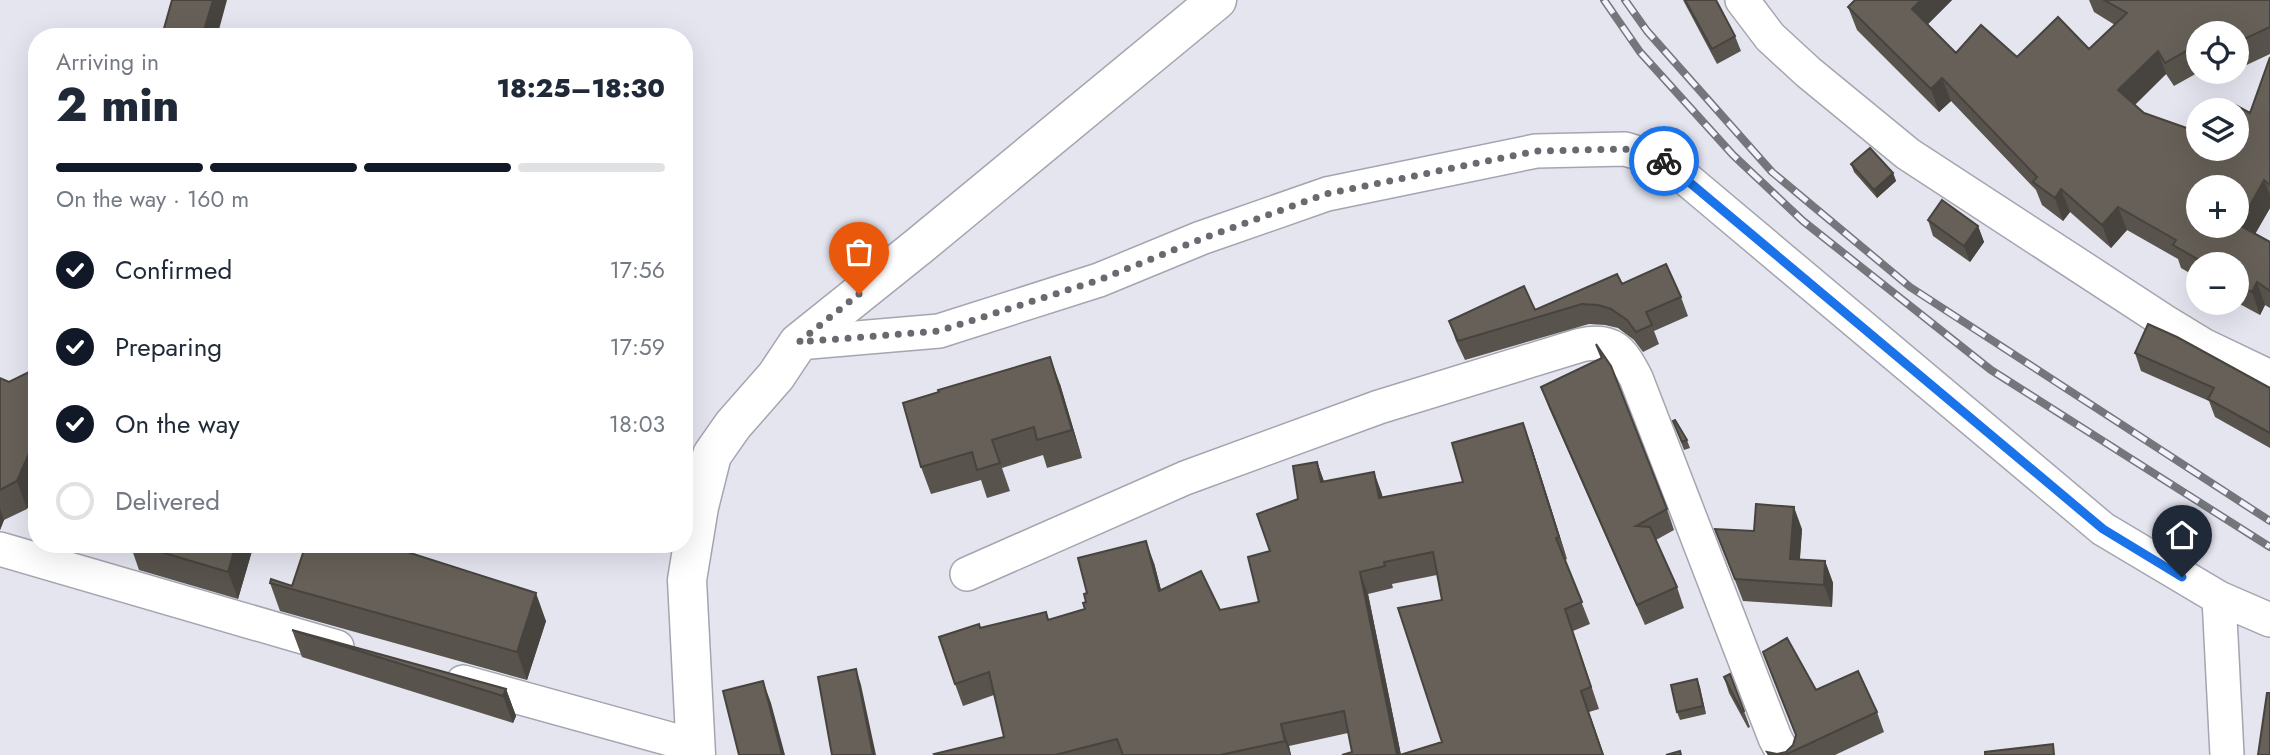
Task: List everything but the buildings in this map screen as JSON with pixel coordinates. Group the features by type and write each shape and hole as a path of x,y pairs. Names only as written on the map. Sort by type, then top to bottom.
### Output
{"main road":[{"path":"693,544 712,456 733,425 776,376 799,342 1217,0"},
{"path":"691,553 687,580 695,750"}],"street":[{"path":"1742,0 1770,37 1908,154 2164,321 2206,346 2270,377"},
{"path":"799,342 939,331 1099,280 1201,239 1326,194 1536,151 1625,149 1665,161 2103,529 2219,598 2270,620"},
{"path":"967,574 1185,478 1379,407 1581,345 1594,342 1606,344 1625,357 1636,378 1775,738 1784,755"},
{"path":"0,549 360,653"},
{"path":"2219,598 2227,755"},
{"path":"440,676 695,750"}],"railway":[{"path":"1604,0 1640,52 1733,155 1803,221 1991,370 2270,547"},
{"path":"1625,0 1647,31 1772,172 1910,287 2270,521"}],"way so far":[{"path":"859,294 799,342 939,331 1099,280 1201,239 1326,194 1536,151 1625,149 1664,161"}],"route":[{"path":"1664,161 2103,529 2182,577"}]}
